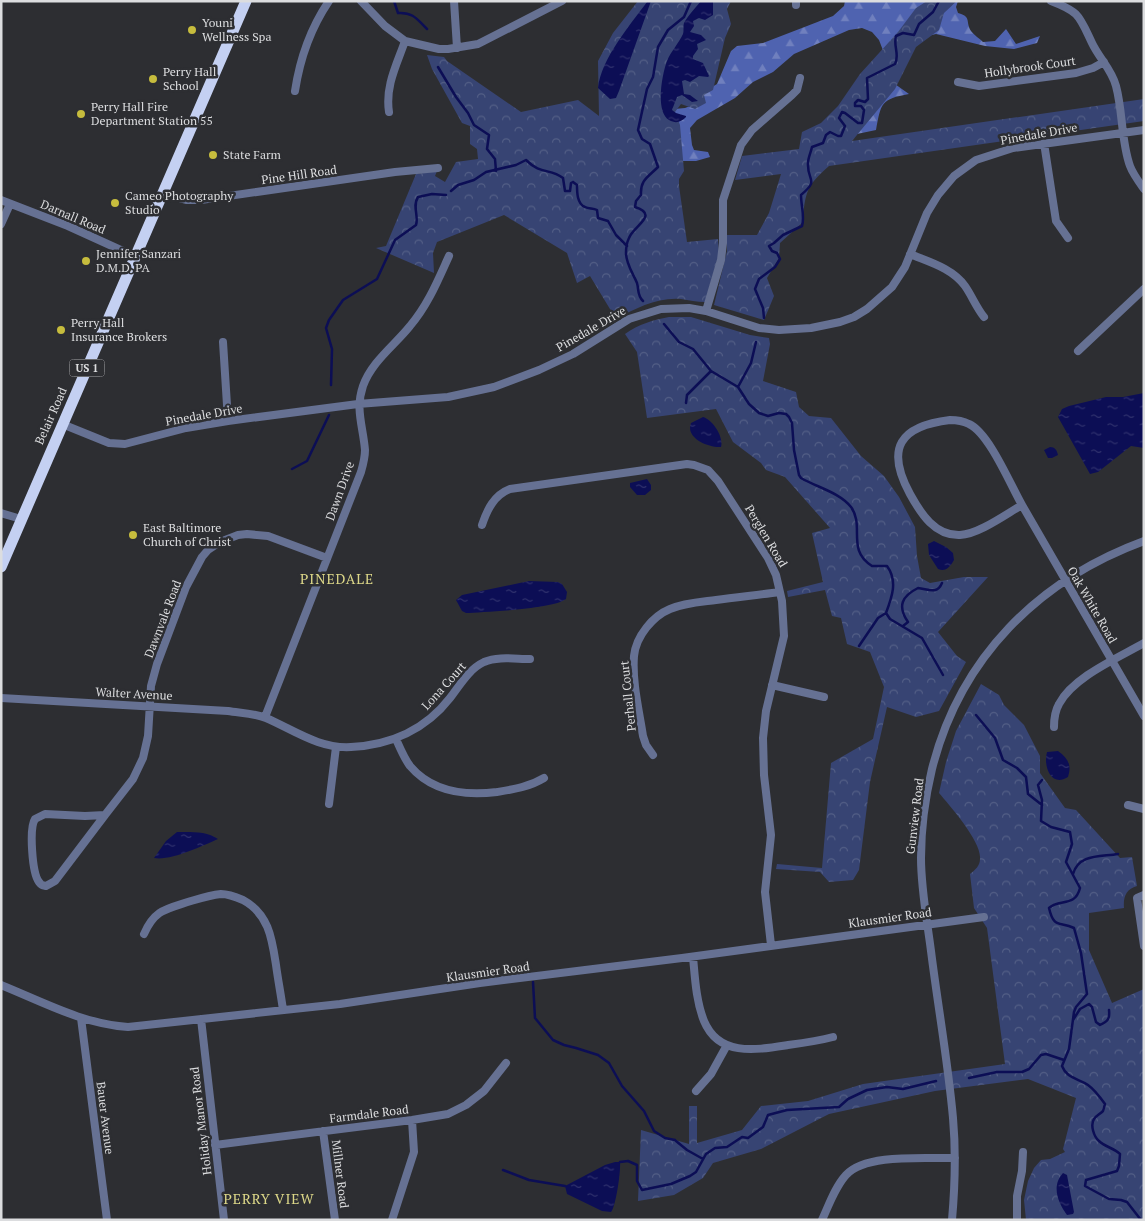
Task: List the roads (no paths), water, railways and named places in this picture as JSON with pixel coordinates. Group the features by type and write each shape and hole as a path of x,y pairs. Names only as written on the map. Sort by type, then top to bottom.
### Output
{"highway":[{"name":"Belair Road","path":"1,567 246,1"}],"street":[{"path":"295,91 307,43 312,30 329,1"},
{"path":"361,1 385,26 405,41 439,48 457,48 478,44 562,1"},
{"path":"454,1 457,48"},
{"path":"1051,1 1071,10 1080,18 1112,74 1131,166 1144,189"},
{"path":"389,112 387,101 390,82 405,41"},
{"name":"Hollybrook Court","path":"958,82 979,86 1076,73 1104,62"},
{"path":"706,311 722,255 724,200 741,145 752,130 797,90 800,78"},
{"name":"Pinedale Drive","path":"62,424 108,443 125,444 186,428 228,421 358,404 448,396 494,386 539,370 574,354 636,316 675,307 706,311 735,322 759,328 779,330 811,328 840,322 854,317 867,309 886,293 899,277 932,205 945,184 981,158 1013,148 1144,130"},
{"path":"1044,143 1056,221 1068,238"},
{"name":"Pine Hill Road","path":"164,194 186,200 202,200 395,172 438,168"},
{"name":"Darnall Road","path":"1,200 68,226 136,257"},
{"path":"1,224 10,204"},
{"path":"910,254 956,276 984,316"},
{"name":"Dawn Drive","path":"265,717 361,472 365,451 358,404 364,383 375,365 410,327 419,314 430,296 449,256"},
{"path":"1078,351 1144,289"},
{"path":"223,342 228,421"},
{"name":"Oak White Road","path":"1022,504 985,526 963,535 943,532 935,527 919,509 900,476 898,455 901,446 912,431 930,423 950,420 970,424 979,430 985,438 1144,716"},
{"name":"Perglen Road","path":"482,525 490,506 505,491 568,480 687,464 708,470 718,481 763,550 776,575 783,609 784,636 766,711 763,755 771,829 765,892 771,945"},
{"path":"1,513 22,519"},
{"name":"Dawnvale Road","path":"105,815 86,816 50,813 35,819 32,829 34,866 35,874 40,883 46,886 55,881 133,779 143,758 148,736 151,686 160,657 195,568 208,550 228,538 258,534 327,558"},
{"name":"Gunview Road","path":"952,1220 955,1158 953,1117 922,874 922,838 928,785 944,731 957,700 987,653 1028,608 1065,580 1105,557 1144,541"},
{"name":"Perhall Court","path":"653,755 646,746 643,736 634,667 634,654 649,624 658,616 671,609 693,603 780,592"},
{"path":"1054,726 1056,711 1067,693 1092,672 1144,642"},
{"name":"Lona Court","path":"265,717 308,739 336,747 362,746 396,739 414,730 435,715 476,666 491,660 530,659"},
{"path":"772,685 824,697"},
{"name":"Walter Avenue","path":"1,698 228,711 265,717"},
{"path":"396,739 407,761 418,774 436,786 456,793 480,794 528,787 544,778"},
{"path":"329,804 336,747"},
{"path":"1128,805 1144,809"},
{"path":"144,934 152,918 160,912 195,900 223,894 238,898 249,904 262,915 273,941 283,1010"},
{"path":"1141,896 1144,946"},
{"name":"Klausmier Road","path":"1,985 81,1018 128,1027 283,1010 984,917"},
{"path":"693,957 698,998 705,1023 714,1036 727,1045 745,1050 761,1049 833,1037"},
{"name":"Bauer Avenue","path":"81,1018 107,1220"},
{"name":"Holiday Manor Road","path":"201,1019 224,1220"},
{"path":"696,1091 706,1080 727,1045"},
{"name":"Farmdale Road","path":"215,1145 448,1114 466,1105 484,1091 506,1063"},
{"path":"392,1220 414,1152 412,1120"},
{"name":"Millner Road","path":"323,1131 334,1220"},
{"path":"1017,1220 1017,1196 1022,1171 1023,1152"},
{"path":"822,1220 845,1175 855,1167 877,1160 955,1158"}],"water":[{"path":"651,1 619,91 616,98 610,99 598,88 600,77 610,54 647,2"},
{"path":"701,1 713,1 713,15 705,20 699,18 693,21 694,26 690,32 701,35 706,40 697,44 698,49 693,59 703,63 709,76 699,76 690,82 682,81 684,94 690,95 698,101 692,102 682,95 677,97 672,110 686,117 674,122 665,116 662,109 663,75 669,57 683,34 684,23"},
{"path":"1144,393 1144,448 1131,446 1098,472 1090,474 1058,417 1062,409 1106,397 1123,397"},
{"path":"703,417 717,429 721,439 721,447 704,444 691,433 691,423"},
{"path":"1050,447 1056,449 1058,455 1048,458 1044,450"},
{"path":"647,479 651,485 651,490 645,495 637,495 630,487 630,483"},
{"path":"934,541 953,553 954,560 946,569 938,569 929,555 928,544"},
{"path":"529,581 558,582 562,584 567,592 566,599 534,608 466,613 462,611 456,600 462,595"},
{"path":"1058,751 1067,759 1069,765 1068,777 1062,780 1053,778 1047,769 1046,763 1047,752"},
{"path":"177,832 204,833 218,839 178,855 154,858 166,841"},
{"path":"620,1162 620,1172 611,1212 602,1211 567,1194 565,1186 605,1165"},
{"path":"1063,1173 1067,1175 1073,1214 1067,1215 1057,1194 1057,1183"}],"waterway":[{"path":"394,1 398,13 411,15 427,29"},
{"path":"643,301 627,261 626,250 631,234 645,217 642,210 635,207 636,201 641,195 645,179 658,167 650,144 642,139 638,130 647,89 653,77 658,47 668,30 684,17 691,1"},
{"path":"764,318 763,308 755,289 759,279 775,267 780,259 777,253 772,251 769,246 783,235 802,226 801,195 811,183 808,159 812,147 823,143 826,135 830,132 841,136 845,126 839,118 842,112 858,123 862,123 864,110 861,106 855,106 855,103 858,100 865,102 868,99 867,78 895,64 897,57 896,36 903,33 914,35 919,24 933,12 939,1"},
{"path":"438,67 474,125 489,135 487,149 495,159 496,171"},
{"path":"451,191 458,185 474,180 486,172 516,165 526,160 536,168 554,173 563,178 565,191 570,191 571,183 573,182"},
{"path":"573,182 577,185 580,203 586,208 597,210 598,218 608,221 616,235 627,246"},
{"path":"331,385 332,349 326,328 329,320 343,300 377,279 395,240 416,225 416,200 418,197 432,194 446,195"},
{"path":"664,324 679,342 693,349 711,371 738,387 749,404 759,413 768,416 779,413 786,414 789,417 792,423 794,450 799,475 801,478 840,497 851,507 857,522 858,545 864,560 872,566 887,566 892,577 893,589 886,613 878,618 859,646"},
{"path":"738,387 751,363 756,342"},
{"path":"686,403 687,395 711,371"},
{"path":"292,469 307,461 329,415"},
{"path":"903,626 908,622 902,606 908,594 918,588 935,590 942,583"},
{"path":"886,613 890,619 922,638 943,675"},
{"path":"976,715 995,738 1003,760 1017,768 1026,777 1028,794 1042,805"},
{"path":"1042,780 1038,785 1042,800 1041,821 1051,827 1070,832 1072,844 1066,862 1080,888 1078,894 1071,900 1057,903 1049,908 1055,922 1074,928 1081,953 1087,994 1074,1012 1069,1049 1062,1066 1070,1076 1091,1087 1105,1104 1103,1111 1095,1118 1092,1124 1093,1131 1099,1141 1120,1154 1117,1171 1086,1180 1085,1186 1109,1199 1127,1202 1141,1220"},
{"path":"1073,874 1080,863 1085,860 1097,856 1118,854"},
{"path":"533,982 535,1018 553,1040 598,1055 609,1063 622,1086 644,1111 654,1131 665,1138 675,1140"},
{"path":"1073,1020 1080,1009 1089,1004 1092,1007 1096,1022 1100,1025 1108,1019 1109,1010"},
{"path":"969,1078 997,1072 1022,1072 1029,1069 1041,1055 1046,1054 1064,1060"},
{"path":"620,1162 628,1161 637,1165 637,1181 642,1190 671,1184 696,1172 706,1154 715,1148 727,1147 742,1137 748,1138 763,1127 768,1115 787,1110 839,1107 848,1099 867,1090 887,1087 903,1089 936,1081"},
{"path":"676,1141 703,1159"},
{"path":"503,1170 529,1180 565,1186"}],"place":[{"name":"Youni Wellness Spa","path":"192,30"},
{"name":"Perry Hall School","path":"153,79"},
{"name":"Perry Hall Fire Department Station 55","path":"81,114"},
{"name":"State Farm","path":"213,155"},
{"name":"Cameo Photography Studio","path":"115,203"},
{"name":"Jennifer Sanzari D.M.D. PA","path":"86,261"},
{"name":"Perry Hall Insurance Brokers","path":"61,330"},
{"name":"East Baltimore Church of Christ","path":"133,535"}],"district":[{"name":"PINEDALE","path":"337,579"},
{"name":"PERRY VIEW","path":"269,1199"}]}
